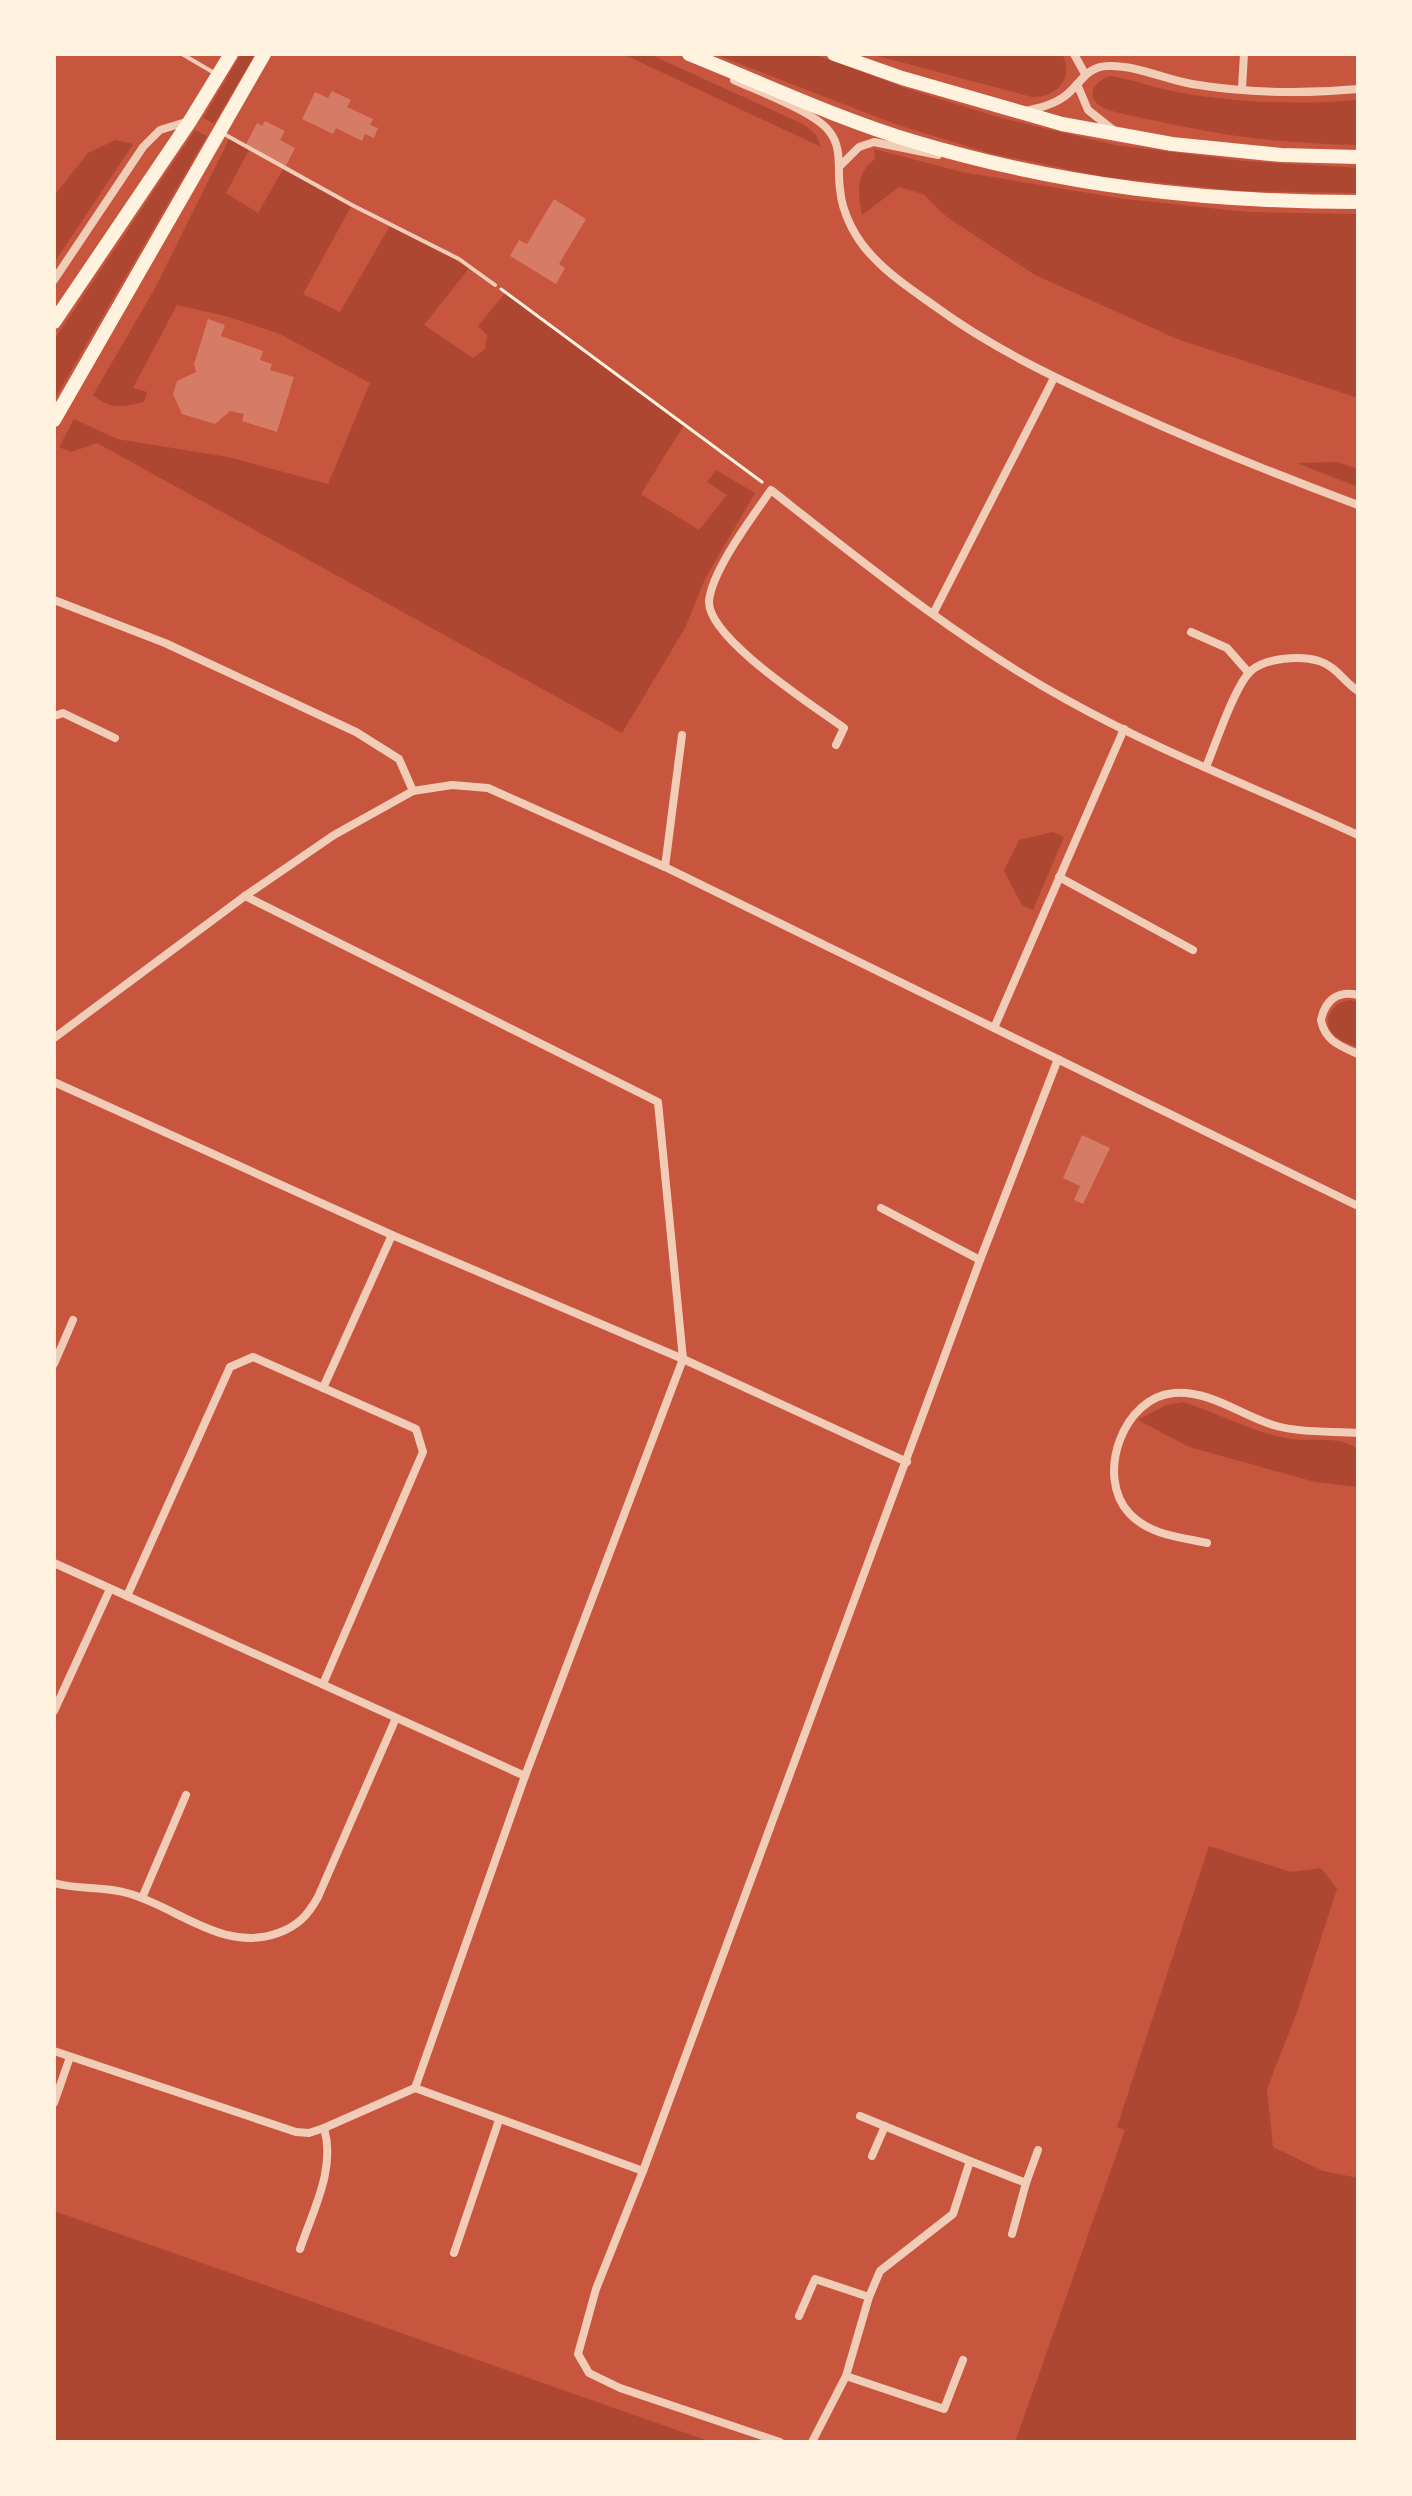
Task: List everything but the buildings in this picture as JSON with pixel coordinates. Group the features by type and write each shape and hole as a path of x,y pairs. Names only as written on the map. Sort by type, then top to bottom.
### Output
{"highway":[{"path":"54,322 190,121 231,54"},
{"path":"54,420 264,54"},
{"path":"689,54 912,141 1045,175 1156,192 1234,199 1358,202"},
{"path":"834,54 902,78 1062,124 1172,144 1266,153 1358,157"}],"street":[{"path":"681,54 820,122 834,140 841,165 843,205 856,236 899,281 953,320 1054,378 1177,433 1358,505"},
{"path":"1074,54 1085,74"},
{"path":"1242,88 1244,54"},
{"path":"1019,112 1046,107 1064,97 1085,74 1105,65 1192,84 1328,92 1358,89"},
{"path":"1077,84 1088,110 1121,135"},
{"path":"54,280 143,147 160,130 190,121"},
{"path":"841,165 859,147 874,142 1045,175"},
{"path":"933,614 1054,378"},
{"path":"836,745 844,728 766,672 713,622 709,603 714,584 739,536 771,490 933,614 1043,686 1124,729 1358,835"},
{"path":"54,600 165,643 356,732 399,759 413,791"},
{"path":"1191,632 1227,648 1249,673"},
{"path":"1206,767 1249,673 1276,660 1296,658 1318,661 1336,670 1358,691"},
{"path":"54,716 63,713 115,738"},
{"path":"994,1028 1124,729"},
{"path":"665,867 682,735"},
{"path":"54,1038 245,896 334,835 413,791 452,785 488,788 665,867 1358,1206"},
{"path":"1059,877 1193,950"},
{"path":"245,896 658,1102 683,1359 525,1776 415,2088"},
{"path":"1358,995 1344,993 1335,996 1328,1002 1321,1020 1328,1037 1335,1044 1358,1054"},
{"path":"780,2442 620,2388 589,2373 578,2354 596,2289 643,2171 980,1260 1058,1059"},
{"path":"54,1082 392,1235 683,1359 907,1462"},
{"path":"881,1208 980,1260"},
{"path":"323,1388 392,1235"},
{"path":"54,1364 73,1320"},
{"path":"127,1596 230,1367 253,1357 416,1429 423,1452 323,1684"},
{"path":"1207,1543 1166,1535 1145,1527 1128,1512 1117,1494 1112,1472 1116,1454 1133,1415 1146,1404 1160,1396 1175,1393 1196,1395 1276,1426 1358,1433"},
{"path":"54,1563 525,1776"},
{"path":"54,1711 110,1589"},
{"path":"54,1883 110,1889 142,1898 225,1936 246,1940 292,1928 308,1914 318,1897 396,1718"},
{"path":"142,1898 186,1795"},
{"path":"54,2051 280,2128 309,2133 415,2088 643,2171"},
{"path":"54,2103 70,2057"},
{"path":"860,2116 1026,2183"},
{"path":"454,2253 499,2120"},
{"path":"872,2156 885,2126"},
{"path":"300,2249 329,2161 324,2128"},
{"path":"1012,2234 1038,2150"},
{"path":"812,2442 846,2376 869,2297 880,2271 953,2214 970,2161"},
{"path":"799,2316 815,2279 869,2297"},
{"path":"846,2376 944,2409 963,2360"}],"lane":[{"path":"182,54 218,75"},
{"path":"218,132 459,259 495,285"}],"path":[{"path":"495,285 771,490"}],"shaded area":[{"path":"241,54 255,54 214,124 203,118"},
{"path":"623,54 649,54 805,125 816,135 821,147"},
{"path":"714,54 814,54 908,89 1001,118 1115,145 1243,161 1358,168 1358,193 1240,191 1105,177 989,153 895,124"},
{"path":"870,54 1062,54 1066,71 1056,90 1032,97"},
{"path":"1110,76 1221,99 1290,103 1358,100 1358,145 1239,136 1115,112 1099,105 1093,96 1095,86"},
{"path":"195,130 207,136 54,400 54,340"},
{"path":"230,137 249,150 226,193 258,213 283,169 352,205 303,294 340,312 391,224 470,267 424,325 473,358 485,349 487,335 478,326 505,293 684,425 641,494 699,530 727,495 707,482 716,470 755,493 705,579 685,628 622,733 97,443 71,452 59,447 74,419 117,439 228,457 328,484 370,383 280,334 229,317 177,305 133,388 147,392 144,402 117,406 93,395 154,290"},
{"path":"115,140 133,144 54,263 54,196 88,153"},
{"path":"874,149 962,172 1125,199 1248,212 1358,214 1358,398 1177,339 1035,275 947,217 923,194 899,187 862,215 861,177 875,159"},
{"path":"1337,462 1358,469 1358,487 1297,463"},
{"path":"1053,832 1064,837 1033,910 1022,905 1004,871 1019,840"},
{"path":"1350,1000 1358,1002 1358,1047 1336,1037 1328,1023 1334,1008"},
{"path":"1183,1402 1277,1436 1351,1445 1358,1450 1358,1487 1315,1482 1189,1447 1138,1420 1166,1405"},
{"path":"1209,1846 1291,1872 1321,1868 1337,1889 1297,2012 1267,2089 1273,2147 1323,2171 1358,2178 1358,2442 1015,2442 1125,2130 1117,2127"},
{"path":"54,2211 711,2442 54,2442"}]}
